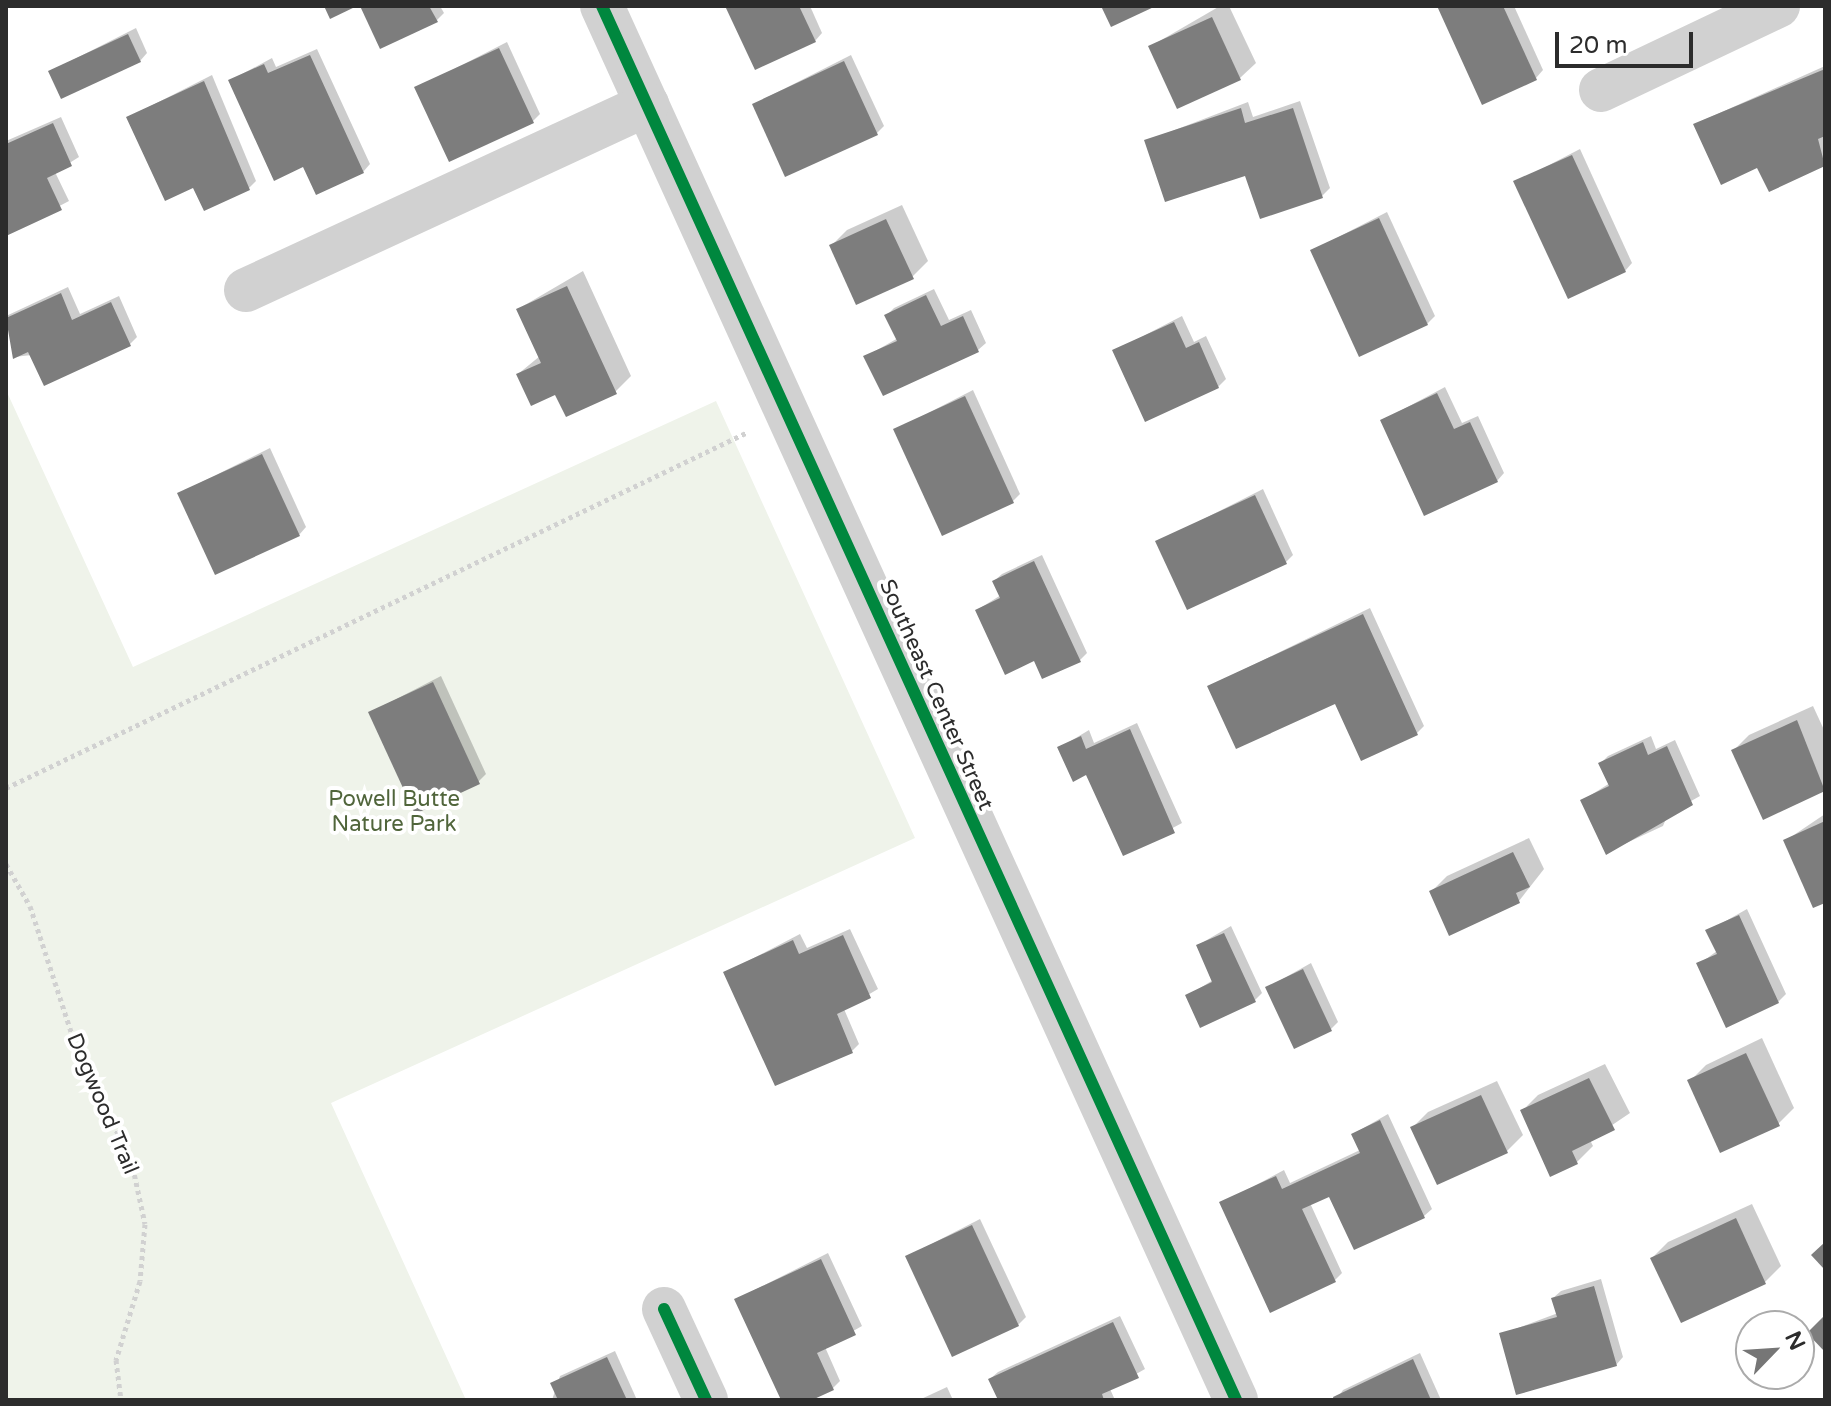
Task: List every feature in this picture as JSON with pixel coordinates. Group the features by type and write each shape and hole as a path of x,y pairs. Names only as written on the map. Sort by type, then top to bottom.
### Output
{"street":[{"name":"Southeast Center Street","path":"602,6 1236,1400"},
{"path":"1601,90 1778,6"},
{"path":"246,290 647,105"},
{"path":"664,1309 706,1400"}],"path":[{"path":"6,788 786,413"}],"green space":[{"name":"Powell Butte Nature Park","path":"6,390 133,667 716,401 915,838 331,1103 466,1400 6,1400"}],"building":[{"path":"324,6 357,6 330,19"},
{"path":"360,6 429,6 438,22 380,49"},
{"path":"725,6 799,6 816,42 755,70"},
{"path":"1101,6 1156,6 1111,27"},
{"path":"1437,6 1503,6 1537,80 1482,105"},
{"path":"1212,17 1241,80 1177,109 1148,46"},
{"path":"128,34 141,62 61,99 48,71"},
{"path":"499,48 534,123 449,162 414,87"},
{"path":"310,55 364,173 316,195 303,167 274,181 228,80 264,64 268,73"},
{"path":"844,61 878,135 785,177 752,104"},
{"path":"1825,69 1825,136 1818,139 1825,166 1769,192 1757,168 1721,185 1693,124"},
{"path":"204,81 250,190 204,211 193,188 165,201 126,117"},
{"path":"1241,108 1245,123 1293,108 1323,198 1260,219 1245,176 1165,202 1144,140"},
{"path":"53,123 72,166 47,178 62,210 6,236 6,144"},
{"path":"1572,155 1626,272 1568,299 1513,181"},
{"path":"1379,218 1428,325 1359,357 1310,250"},
{"path":"886,219 914,279 856,305 829,245"},
{"path":"567,286 617,394 566,417 555,395 531,406 516,374 541,363 516,309"},
{"path":"61,293 72,320 111,302 131,346 44,386 28,352 13,359 6,318"},
{"path":"926,295 941,326 963,316 979,352 883,396 863,356 897,341 884,315"},
{"path":"1174,322 1186,348 1199,342 1219,388 1145,422 1112,350"},
{"path":"1437,393 1454,429 1470,422 1498,482 1424,516 1380,420"},
{"path":"965,396 1014,503 942,536 893,429"},
{"path":"262,454 300,536 215,575 177,493"},
{"path":"1255,495 1287,564 1187,610 1155,541"},
{"path":"1034,561 1081,662 1042,679 1034,661 1005,675 975,610 1000,598 992,581"},
{"path":"1363,614 1418,735 1361,761 1335,704 1236,749 1207,686"},
{"path":"433,682 480,784 415,814 368,712"},
{"path":"1797,720 1825,791 1763,820 1731,750"},
{"path":"1130,729 1175,833 1123,856 1086,775 1073,782 1057,747 1081,736 1086,749"},
{"path":"1643,742 1648,755 1667,746 1693,805 1606,855 1580,800 1609,786 1598,763"},
{"path":"1825,821 1825,903 1813,908 1783,840"},
{"path":"1513,852 1530,887 1516,893 1520,903 1449,936 1429,891"},
{"path":"1739,915 1779,1003 1726,1028 1696,963 1717,954 1705,930"},
{"path":"1224,933 1256,1002 1200,1028 1185,995 1212,982 1196,945"},
{"path":"843,935 871,998 837,1014 853,1053 775,1086 723,972 793,940 799,954"},
{"path":"1303,969 1332,1031 1294,1049 1265,987"},
{"path":"1746,1053 1780,1126 1720,1153 1687,1080"},
{"path":"1589,1078 1615,1130 1572,1151 1578,1164 1550,1177 1520,1110"},
{"path":"1481,1095 1508,1153 1437,1185 1410,1127"},
{"path":"1380,1120 1425,1218 1354,1250 1329,1197 1302,1209 1336,1282 1270,1313 1219,1202 1276,1176 1282,1189 1360,1153 1351,1134"},
{"path":"1736,1218 1766,1284 1681,1323 1650,1258"},
{"path":"972,1225 1019,1326 952,1357 905,1256"},
{"path":"1825,1242 1825,1270 1811,1255"},
{"path":"821,1259 856,1335 817,1353 834,1390 812,1400 781,1400 734,1299"},
{"path":"1594,1286 1617,1366 1516,1395 1499,1333 1557,1317 1551,1298"},
{"path":"1825,1315 1825,1352 1815,1341 1815,1325"},
{"path":"1113,1322 1139,1378 1102,1394 1104,1400 998,1400 988,1379"},
{"path":"607,1357 627,1400 558,1400 550,1383"},
{"path":"1413,1359 1431,1400 1334,1400 1333,1397"}],"cycle path":[{"path":"602,6 1236,1400"},
{"path":"664,1309 706,1400"}]}
